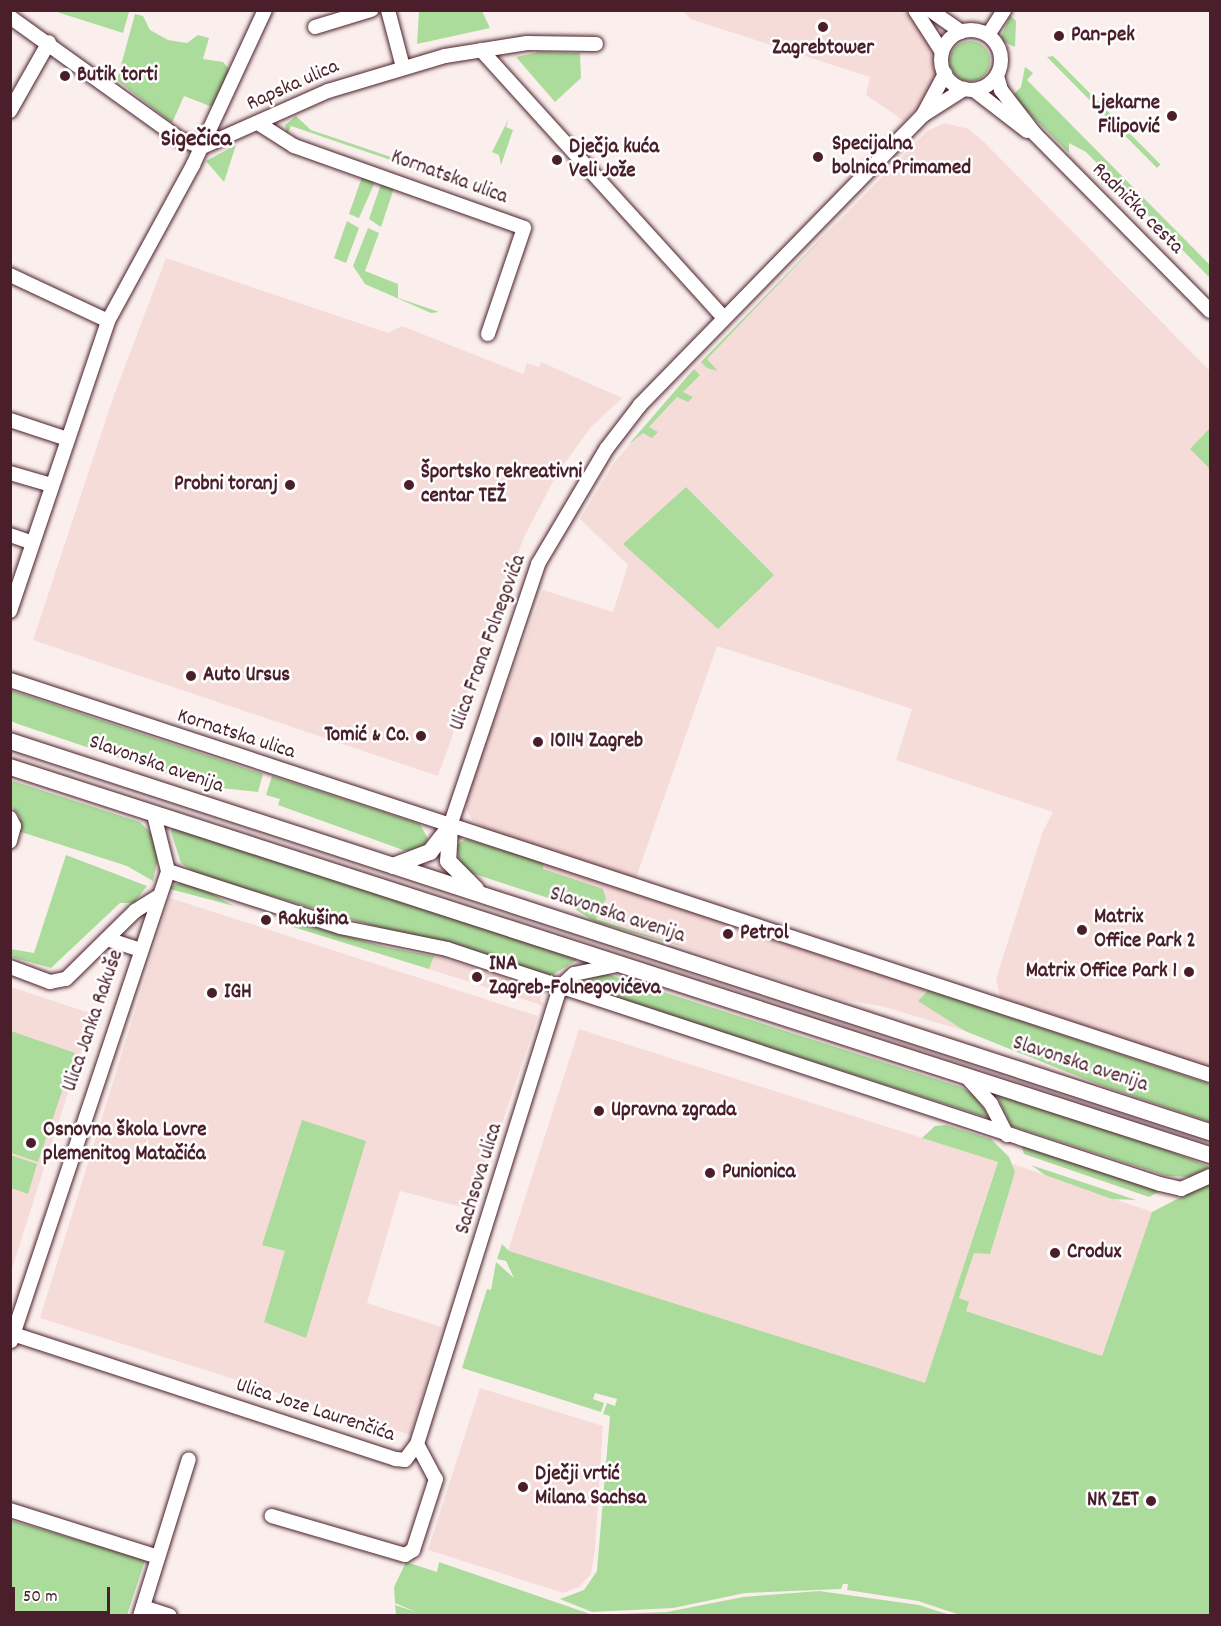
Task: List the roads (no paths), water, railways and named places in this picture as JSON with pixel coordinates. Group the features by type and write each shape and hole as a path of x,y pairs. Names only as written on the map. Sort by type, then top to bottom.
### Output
{"main road":[{"path":"10,730 111,773"},
{"name":"Slavonska avenija","path":"10,741 1210,1132"},
{"name":"Slavonska avenija","path":"10,767 620,965 963,1073 1210,1155"},
{"path":"393,866 430,852 450,826"},
{"path":"450,826 447,853 451,868 492,899"}],"street":[{"path":"10,611 108,321 202,147 265,10"},
{"path":"315,27 371,10"},
{"path":"388,10 403,67"},
{"path":"915,10 942,52 945,74 969,89 997,76 1001,55 988,35"},
{"path":"930,10 961,32 988,35"},
{"path":"988,35 1004,10"},
{"path":"10,17 49,42 180,140 202,147"},
{"path":"942,52 961,32"},
{"path":"10,111 49,42"},
{"name":"Rapska ulica","path":"202,147 328,91 403,67 481,50 543,42 596,44"},
{"path":"481,50 723,317"},
{"name":"Ulica Frana Folnegovića","path":"923,115 945,74"},
{"name":"Radnička cesta","path":"997,76 1001,90 1035,134 1210,311"},
{"name":"Radnička cesta","path":"969,89 1035,134"},
{"name":"Ulica Frana Folnegovića","path":"450,826 498,673 545,549 606,448 640,405 723,317 923,115 969,89"},
{"name":"Kornatska ulica","path":"258,123 294,146 524,228 488,334"},
{"path":"10,275 108,321"},
{"path":"10,420 67,439"},
{"path":"10,473 51,485"},
{"path":"10,535 33,543"},
{"name":"Kornatska ulica","path":"10,680 450,826"},
{"path":"154,815 168,871 340,927 447,949 1007,1135 1178,1189 1210,1176"},
{"path":"10,818 14,826 10,841"},
{"name":"Slavonska avenija","path":"450,826 1210,1076"},
{"name":"Ulica Janka Rakuše","path":"11,1337 157,897 168,871"},
{"path":"10,968 50,982 66,979 145,902 157,897"},
{"path":"107,939 140,950"},
{"path":"560,987 574,974 620,965"},
{"name":"Sachsova ulica","path":"417,1444 560,987"},
{"path":"963,1073 991,1104 1007,1135"},
{"name":"Ulica Joze Laurenčića","path":"11,1337 396,1459 405,1460 417,1444 436,1479 413,1550 405,1555 272,1516"},
{"path":"170,1616 141,1611 189,1459"},
{"path":"10,1510 158,1557"}],"place":[{"name":"Zagrebtower","path":"823,27"},
{"name":"Pan-pek","path":"1059,36"},
{"name":"Butik torti","path":"65,76"},
{"name":"Ljekarne Filipović","path":"1172,116"},
{"name":"Specijalna bolnica Primamed","path":"818,157"},
{"name":"Dječja kuća Veli Jože","path":"557,160"},
{"name":"Probni toranj","path":"290,485"},
{"name":"Športsko rekreativni centar TEŽ","path":"409,485"},
{"name":"Auto Ursus","path":"191,676"},
{"name":"Tomić & Co.","path":"421,736"},
{"name":"10114 Zagreb","path":"538,742"},
{"name":"Rakušina","path":"266,920"},
{"name":"Matrix Office Park 2","path":"1082,930"},
{"name":"Petrol","path":"728,934"},
{"name":"Matrix Office Park 1","path":"1189,972"},
{"name":"INA Zagreb-Folnegovićeva","path":"477,977"},
{"name":"IGH","path":"212,993"},
{"name":"Upravna zgrada","path":"599,1111"},
{"name":"Osnovna škola Lovre plemenitog Matačića","path":"31,1143"},
{"name":"Punionica","path":"710,1173"},
{"name":"Crodux","path":"1055,1253"},
{"name":"Dječji vrtić Milana Sachsa","path":"523,1487"},
{"name":"NK ZET","path":"1151,1501"}],"district":[{"name":"Sigečica","path":"196,141"}]}
